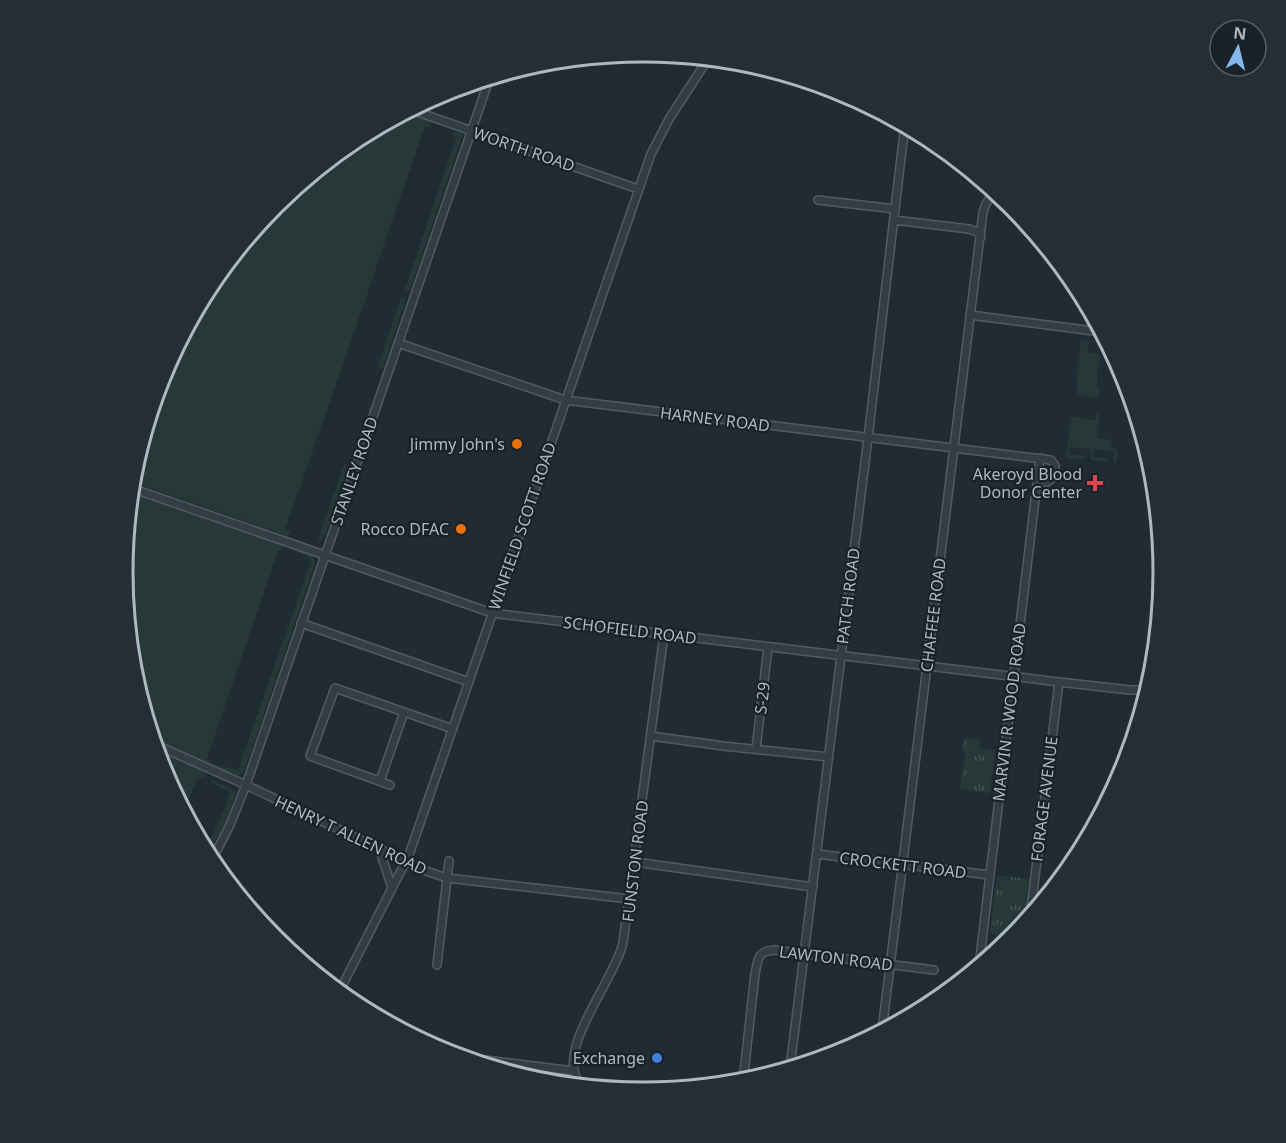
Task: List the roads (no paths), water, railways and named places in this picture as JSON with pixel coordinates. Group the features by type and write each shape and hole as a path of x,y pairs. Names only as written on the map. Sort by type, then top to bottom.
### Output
{"street":[{"name":"WINFIELD SCOTT ROAD","path":"343,984 406,862 638,189 658,137 703,65"},
{"name":"STANLEY ROAD","path":"217,851 246,785 487,87"},
{"name":"WORTH ROAD","path":"420,113 638,189"},
{"name":"PATCH ROAD","path":"791,1059 904,134"},
{"name":"CHAFFEE ROAD","path":"883,1021 983,212 990,198"},
{"path":"818,200 895,209"},
{"path":"894,220 969,229 977,232 981,237"},
{"path":"970,315 1091,329"},
{"name":"HARNEY ROAD","path":"398,344 565,400 1040,458"},
{"path":"1037,482 1051,480 1055,471 1051,460 1040,458"},
{"name":"MARVIN R WOOD ROAD","path":"980,954 1040,458"},
{"name":"SCHOFIELD ROAD","path":"140,491 492,613 1014,677 1139,690"},
{"path":"301,623 469,682"},
{"name":"FUNSTON ROAD","path":"516,1065 575,1074 576,1045 621,955 663,634"},
{"name":"S-29","path":"756,749 768,647"},
{"name":"FORAGE AVENUE","path":"1032,901 1059,682"},
{"path":"390,785 310,756 335,688 453,729"},
{"path":"380,782 404,712"},
{"path":"651,736 829,757"},
{"name":"HENRY T ALLEN ROAD","path":"165,749 406,862 447,878 630,899"},
{"path":"379,848 392,888"},
{"name":"CROCKETT ROAD","path":"817,854 990,875"},
{"path":"437,965 449,861"},
{"path":"634,862 813,887"},
{"name":"LAWTON ROAD","path":"744,1071 755,974 758,959 764,951 774,950 934,970"}],"place":[{"name":"Jimmy John's","path":"517,444"},
{"name":"Akeroyd Blood Donor Center","path":"1095,483"},
{"name":"Rocco DFAC","path":"461,529"},
{"name":"Exchange","path":"657,1058"}]}
